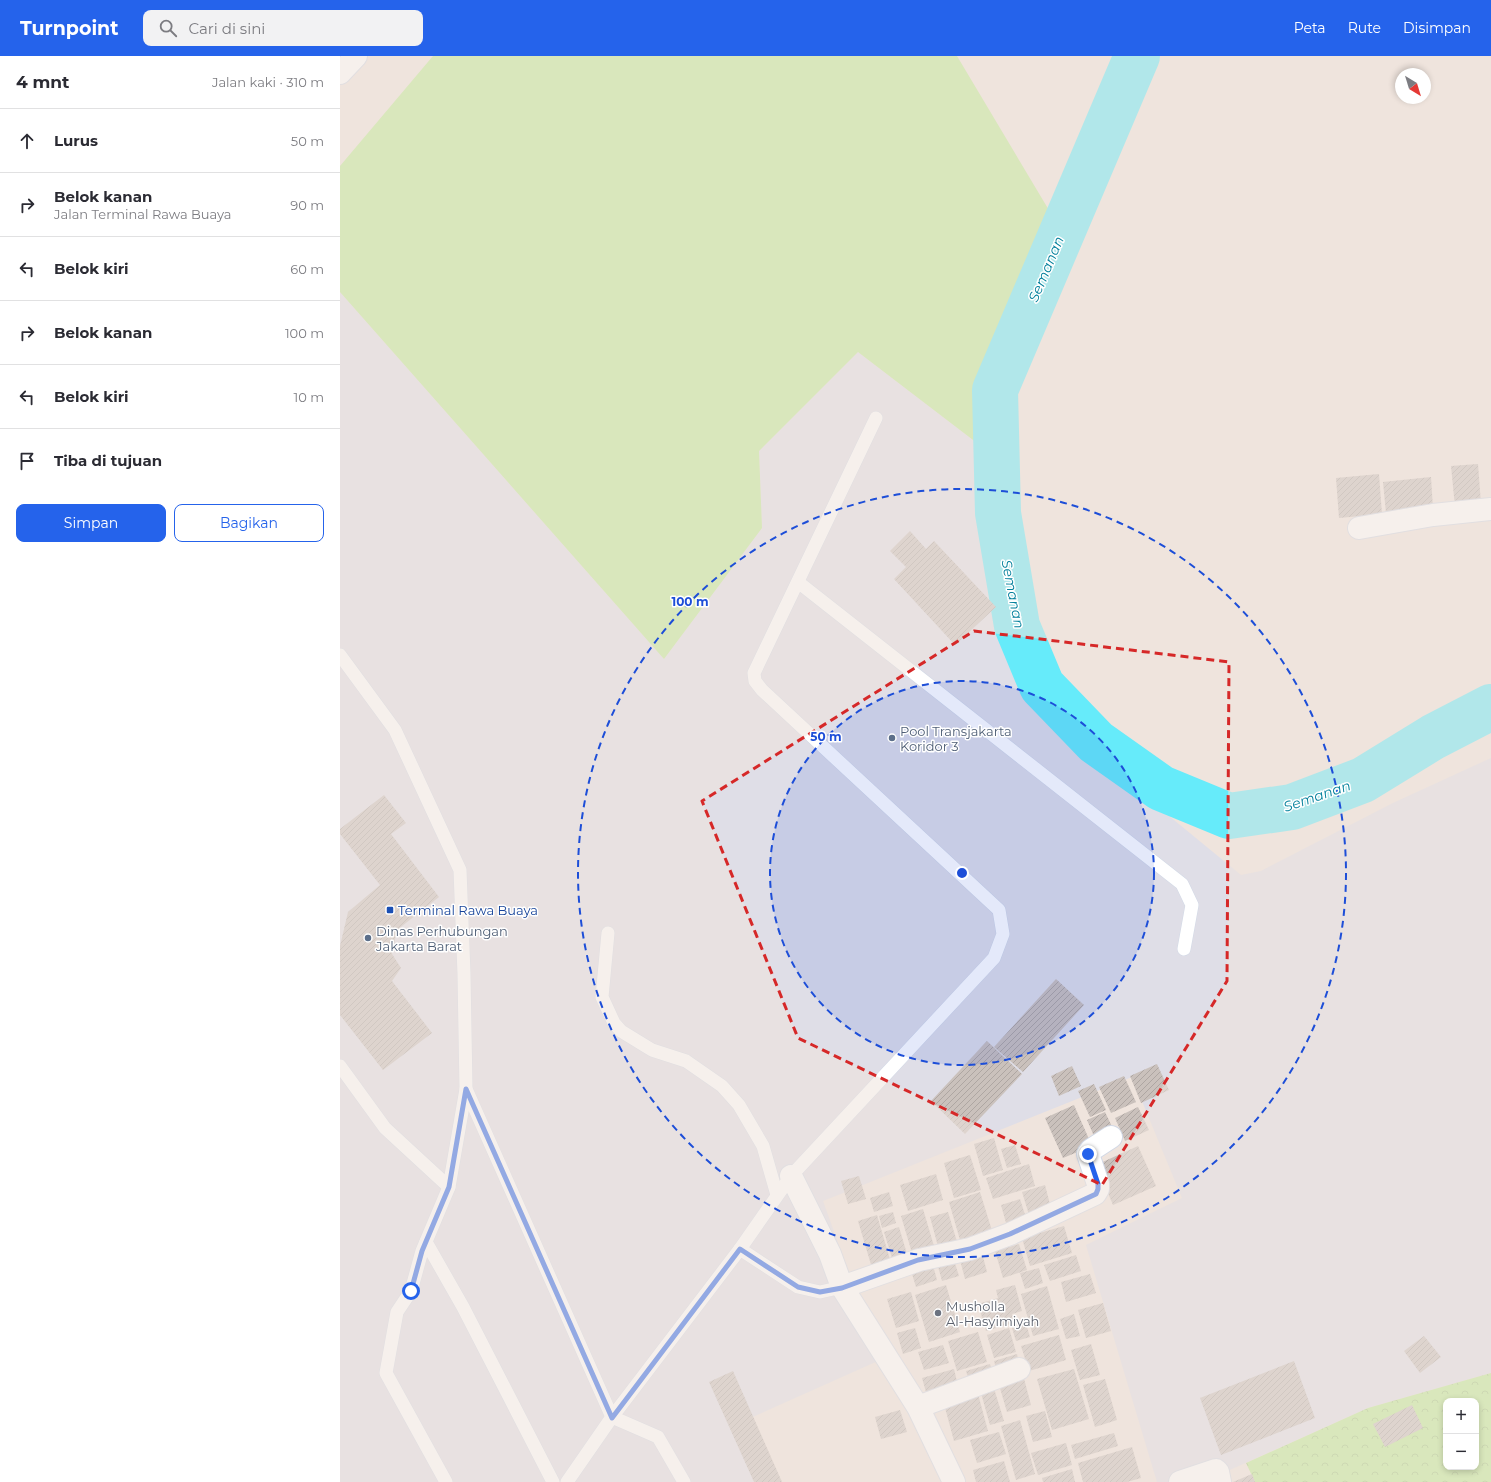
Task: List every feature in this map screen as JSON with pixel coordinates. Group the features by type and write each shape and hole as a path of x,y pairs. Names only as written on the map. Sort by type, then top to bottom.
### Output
{"street":[{"path":"340,73 356,56"},
{"path":"1359,528 1433,515 1491,510"},
{"path":"842,1288 918,1260 970,1249 1010,1234 1096,1194 1098,1184 1088,1154 1091,1150 1112,1137"},
{"path":"792,1176 830,1254 842,1288 918,1407 954,1482"},
{"path":"918,1407 1020,1369"},
{"path":"1180,1482 1216,1470 1218,1472 1220,1482"}],"lane":[{"path":"567,1482 612,1418 740,1249 792,1176 994,958 1003,934 999,910 762,690 755,681 754,673 876,418"},
{"path":"798,582 1182,884 1192,905 1184,949"},
{"path":"340,655 395,730 460,870 466,1089 449,1187 426,1242 411,1291 397,1312 386,1373 446,1482"},
{"path":"608,933 602,996 614,1023 621,1031 652,1050 686,1061 722,1086 739,1105 763,1146 777,1195"},
{"path":"340,1066 385,1128 449,1187"},
{"path":"466,1089 612,1418 658,1437 684,1482"},
{"path":"426,1242 463,1307 553,1482"},
{"path":"740,1249 798,1287 820,1292 842,1288"}],"highlighted area":[{"path":"974,631 1229,662 1227,981 1102,1185 798,1038 702,801"}],"shaded area":[{"path":"340,292 664,659 762,528 759,451 858,352 977,443 997,628 1040,710 1241,875 1261,871 1393,803 1491,758 1491,1373 1368,1408 1203,1482 1157,1482 1086,1245 1182,1198 1132,1077 823,1201 880,1360 746,1420 772,1482 340,1482"}],"green space":[{"path":"433,56 957,56 1062,232 977,443 858,352 759,451 762,528 664,659 340,292 340,166"},
{"path":"1491,1373 1491,1482 1255,1482 1246,1463 1368,1408"}],"building":[{"path":"1478,464 1481,504 1455,507 1451,466"},
{"path":"1379,474 1382,514 1339,518 1336,478"},
{"path":"1431,477 1433,509 1386,513 1383,482"},
{"path":"910,531 926,549 934,541 996,607 955,645 894,579 906,567 890,551"},
{"name":"Dinas Perhubungan Jakarta Barat","path":"384,795 406,823 391,834 439,897 397,930 392,954 401,968 392,981 432,1033 383,1070 340,1015 340,946 348,912 380,885 340,834 340,829"},
{"path":"1056,979 1084,1005 1023,1072 994,1047"},
{"path":"987,1041 1022,1074 965,1134 931,1101"},
{"path":"1157,1064 1169,1090 1141,1103 1130,1076"},
{"path":"1072,1066 1081,1086 1059,1096 1051,1076"},
{"path":"1124,1076 1136,1102 1111,1113 1099,1087"},
{"path":"1094,1084 1106,1110 1090,1117 1078,1091"},
{"path":"1074,1105 1092,1146 1063,1158 1045,1118"},
{"path":"1138,1107 1149,1130 1125,1141 1115,1118"},
{"path":"1105,1112 1116,1135 1097,1143 1087,1120"},
{"path":"994,1138 1003,1170 983,1176 974,1144"},
{"path":"1015,1145 1021,1164 1007,1168 1001,1149"},
{"path":"1138,1146 1156,1186 1113,1205 1096,1165"},
{"path":"970,1155 981,1190 954,1198 944,1163"},
{"path":"1029,1164 1035,1186 993,1199 986,1178"},
{"path":"936,1174 943,1200 908,1211 900,1185"},
{"path":"859,1176 866,1199 848,1204 841,1181"},
{"path":"1045,1185 1052,1212 1030,1218 1022,1192"},
{"path":"889,1192 893,1206 874,1212 870,1198"},
{"path":"980,1192 994,1237 962,1247 949,1202"},
{"path":"1020,1199 1028,1224 1008,1230 1001,1205"},
{"path":"923,1209 934,1246 912,1253 901,1216"},
{"path":"893,1212 896,1223 882,1228 879,1216"},
{"path":"948,1212 958,1245 939,1250 930,1217"},
{"path":"877,1215 891,1263 872,1268 858,1221"},
{"path":"1064,1226 1072,1253 1030,1266 1022,1238"},
{"path":"899,1227 907,1254 892,1258 884,1232"},
{"path":"1019,1244 1027,1270 1003,1278 995,1251"},
{"path":"982,1253 987,1272 965,1279 960,1260"},
{"path":"952,1254 959,1276 942,1281 936,1259"},
{"path":"1076,1255 1081,1271 1050,1281 1044,1265"},
{"path":"931,1258 937,1280 916,1287 909,1264"},
{"path":"1039,1268 1043,1283 1025,1289 1020,1273"},
{"path":"1090,1274 1096,1293 1066,1302 1061,1282"},
{"name":"Musholla Al-Hasyimiyah","path":"946,1285 960,1332 929,1342 915,1295"},
{"path":"1015,1285 1022,1311 1012,1314 1014,1323 986,1331 978,1304 998,1298 996,1290"},
{"path":"1047,1286 1059,1329 1033,1336 1021,1294"},
{"path":"911,1292 919,1321 896,1328 887,1299"},
{"path":"1103,1303 1111,1331 1086,1338 1078,1310"},
{"path":"1074,1314 1080,1336 1066,1339 1060,1319"},
{"path":"1026,1324 1030,1337 1016,1341 1012,1328"},
{"path":"915,1328 921,1348 903,1354 897,1333"},
{"path":"1009,1328 1016,1352 994,1358 987,1335"},
{"path":"978,1332 987,1362 957,1371 948,1341"},
{"path":"1059,1335 1066,1360 1029,1371 1021,1346"},
{"path":"1424,1336 1441,1357 1420,1373 1404,1351"},
{"path":"1091,1344 1100,1375 1080,1380 1071,1350"},
{"path":"943,1345 949,1363 924,1370 918,1352"},
{"path":"1017,1354 1019,1365 997,1371 994,1361"},
{"path":"1294,1361 1315,1418 1221,1455 1200,1398"},
{"path":"990,1364 994,1377 970,1383 966,1371"},
{"path":"954,1369 959,1390 928,1399 922,1378"},
{"path":"1074,1369 1089,1419 1052,1430 1037,1379"},
{"path":"733,1371 782,1482 754,1482 709,1382"},
{"path":"1022,1371 1031,1405 1007,1412 997,1378"},
{"path":"1105,1379 1117,1420 1095,1427 1083,1385"},
{"path":"992,1382 1004,1421 990,1425 979,1386"},
{"path":"978,1394 988,1431 954,1441 944,1404"},
{"path":"1412,1405 1423,1428 1385,1447 1373,1424"},
{"path":"900,1410 907,1432 881,1439 875,1417"},
{"path":"1045,1411 1052,1437 1033,1442 1026,1416"},
{"path":"1020,1420 1035,1474 1016,1480 1001,1426"},
{"path":"999,1432 1006,1454 977,1463 970,1440"},
{"path":"1114,1433 1118,1446 1075,1459 1071,1445"},
{"path":"1066,1443 1072,1465 1038,1475 1031,1453"},
{"path":"1132,1447 1141,1478 1127,1482 1083,1482 1078,1463"},
{"path":"1004,1461 1010,1482 976,1482 973,1470"},
{"path":"1072,1469 1075,1482 1043,1482 1042,1478"},
{"path":"1252,1474 1255,1482 1233,1482"}],"waterway":[{"name":"Semanan","path":"1137,56 995,390 998,513 1017,626 1042,686 1096,742 1161,788 1229,816 1292,807 1363,780 1433,737 1491,707"}],"place":[{"name":"Pool Transjakarta Koridor 3","path":"892,738"},
{"name":"Terminal Rawa Buaya","path":"390,910"},
{"name":"Dinas Perhubungan Jakarta Barat","path":"368,938"},
{"name":"Musholla Al-Hasyimiyah","path":"938,1313"}],"route":[{"path":"411,1291 422,1251 449,1187 466,1089 612,1418 642,1376 740,1249 798,1287 820,1292 842,1288 918,1260 970,1249 1010,1234 1096,1194 1098,1184 1088,1154"}]}
